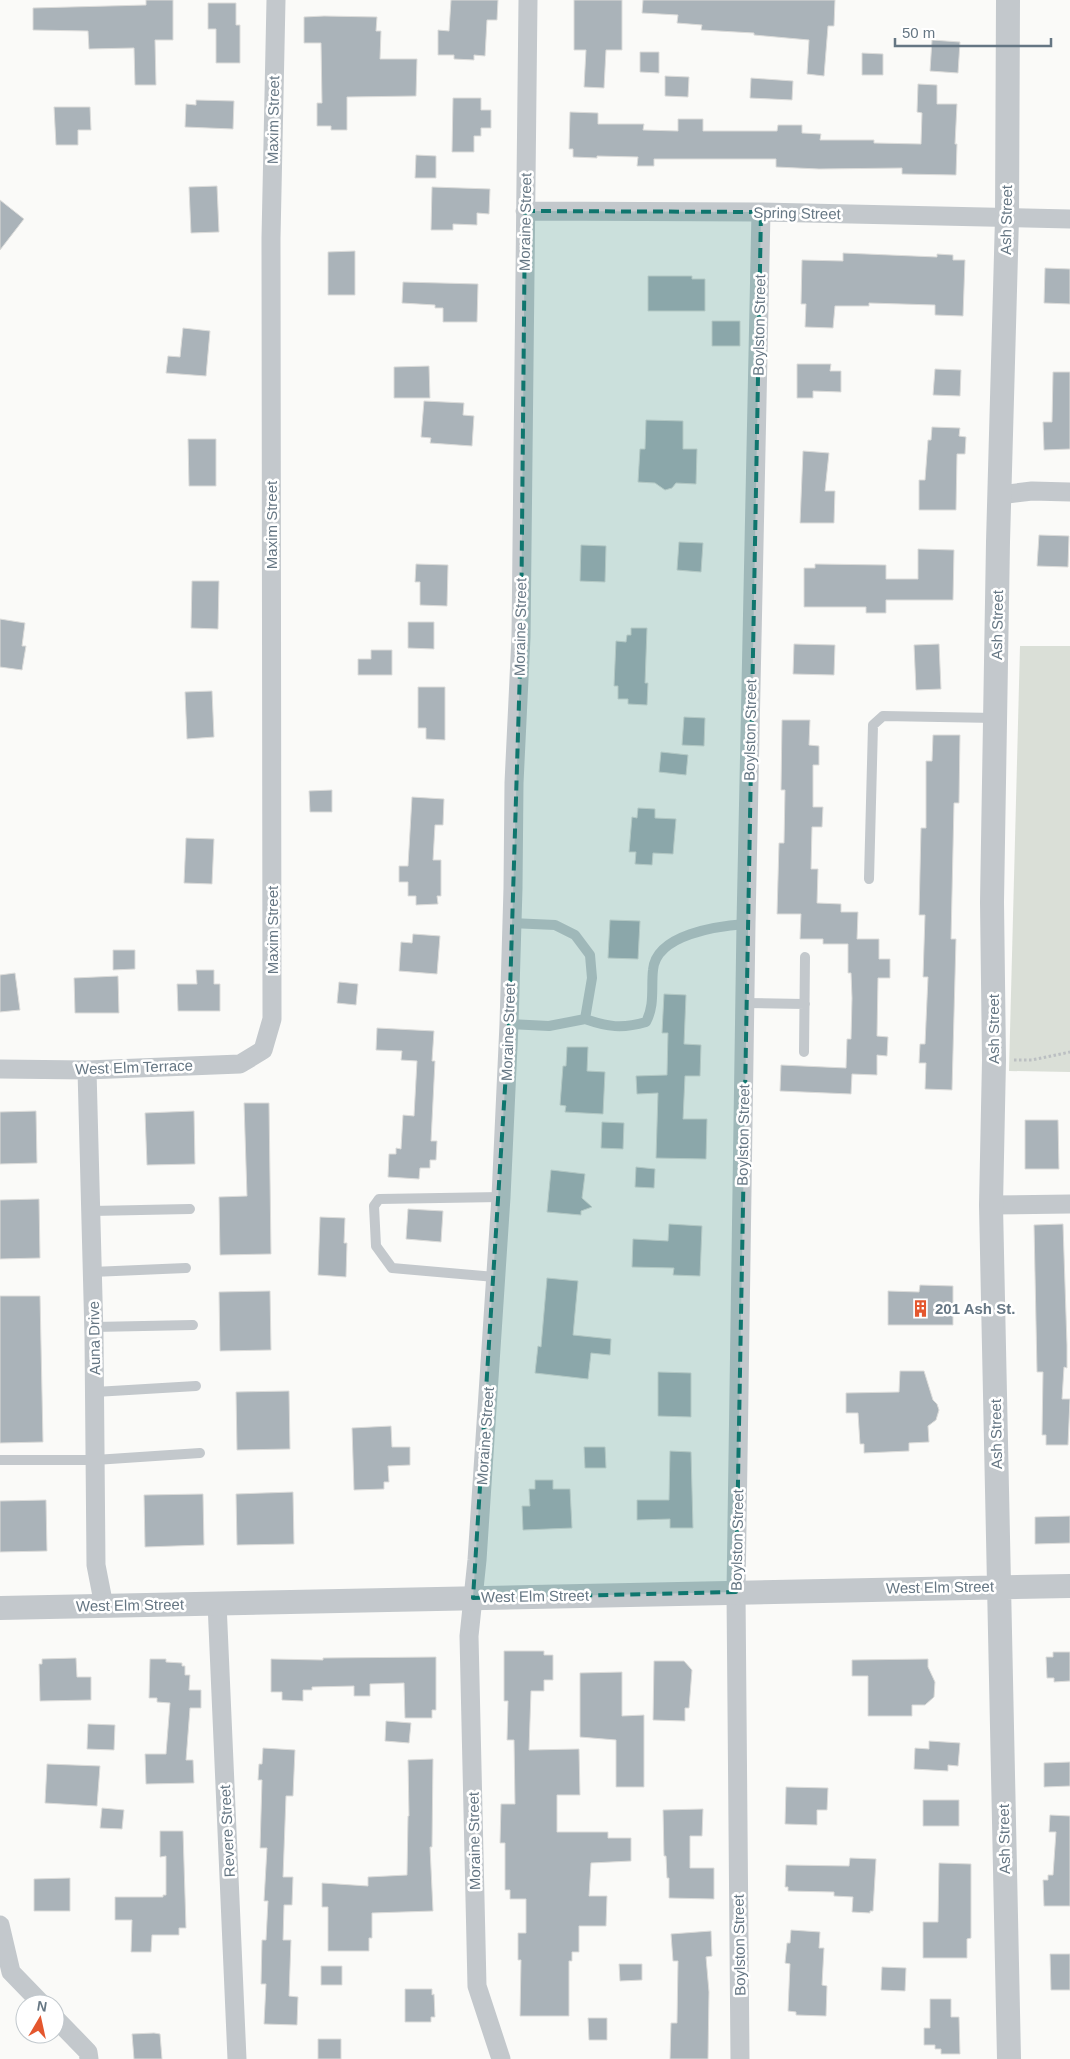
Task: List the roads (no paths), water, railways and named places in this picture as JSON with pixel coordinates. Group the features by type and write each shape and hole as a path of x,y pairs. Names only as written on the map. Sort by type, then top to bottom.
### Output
{"street":[{"name":"Maxim Street","path":"263,1050 272,1019 271,238 276,0"},
{"name":"Moraine Street","path":"501,2059 477,1986 469,1636 478,1550 501,1197 509,1024 514,783 520,637 528,0"},
{"name":"Ash Street","path":"1008,0 1007,218 999,496 992,902 994,1060 991,1205 1009,2059"},
{"name":"Spring Street","path":"525,211 761,212 1070,219"},
{"name":"Boylston Street","path":"740,2059 736,1592 744,1003 761,212"},
{"path":"999,496 1032,491 1070,492"},
{"name":"West Elm Terrace","path":"0,1069 87,1070 240,1064 263,1050"},
{"name":"Auna Drive","path":"87,1070 94,1327 96,1565 104,1606"},
{"path":"991,1205 1070,1204"},
{"name":"West Elm Street","path":"0,1608 1070,1586"},
{"name":"Revere Street","path":"217,1603 237,2059"},
{"path":"0,1925 12,1972 33,1994"},
{"path":"65,2028 88,2052 89,2059"}],"lane":[{"path":"869,879 873,725 883,716 996,718"},
{"path":"511,923 555,925 575,935 590,955 592,978 585,1018"},
{"path":"509,1024 550,1026 585,1018 604,1026 629,1027 646,1022 652,1011 653,967 664,948 696,932 721,926 746,924"},
{"path":"804,1052 805,957"},
{"path":"744,1003 804,1004"},
{"path":"495,1277 392,1268 376,1246 374,1206 379,1200 501,1197"},
{"path":"91,1211 190,1208"},
{"path":"92,1272 186,1268"},
{"path":"94,1327 193,1325"},
{"path":"95,1392 196,1386"},
{"path":"0,1460 95,1460 200,1453"}],"place":[{"name":"201 Ash St.","path":"921,1308"}]}
